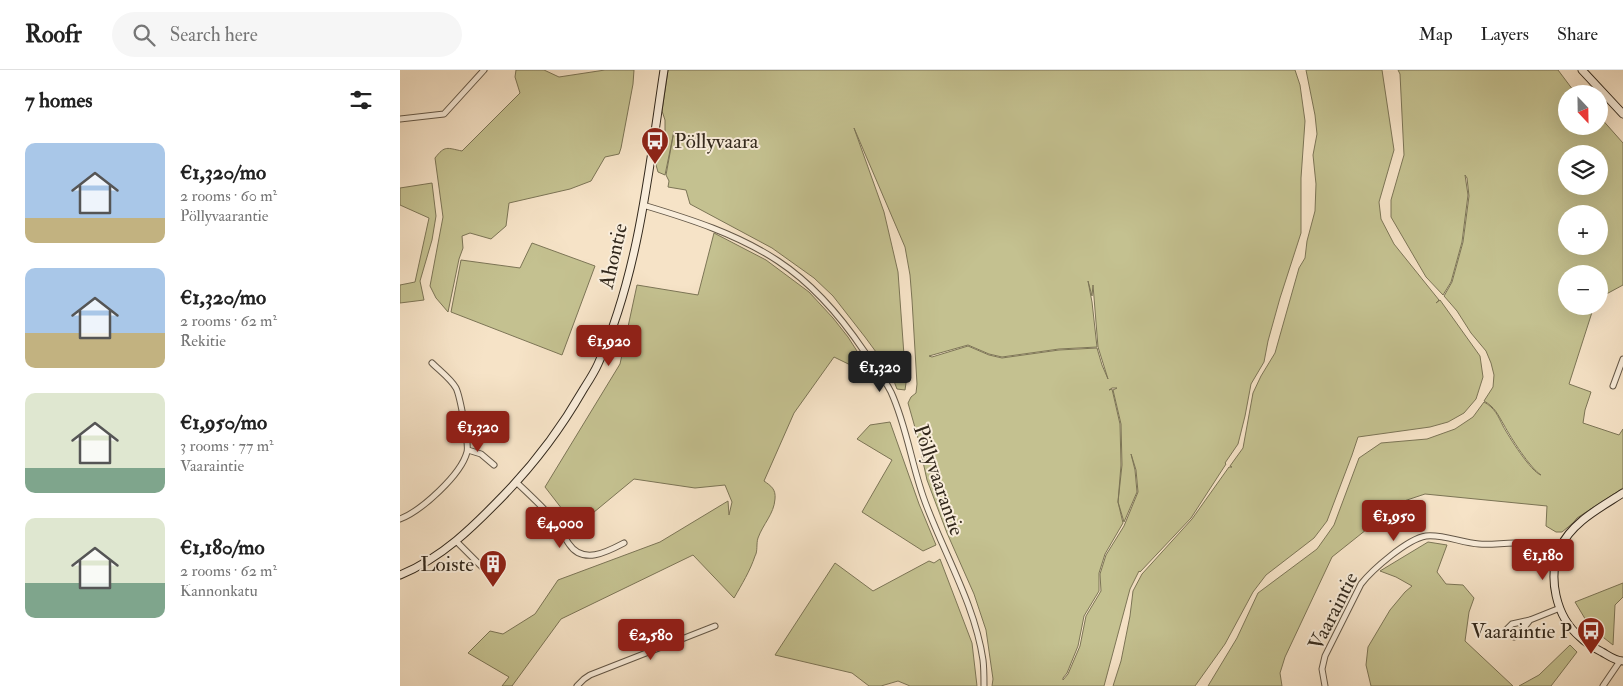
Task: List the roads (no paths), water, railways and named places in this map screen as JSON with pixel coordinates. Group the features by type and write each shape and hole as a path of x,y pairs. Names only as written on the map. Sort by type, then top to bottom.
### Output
{"street":[{"path":"400,119 444,114 484,70"},
{"name":"Ahontie","path":"400,575 421,565 456,541 484,516 555,436 598,365 612,331 628,276 643,205 664,70"},
{"path":"1582,70 1623,114"},
{"name":"Pöllyvaarantie","path":"643,205 720,231 779,262 809,286 852,333 890,391 926,506 945,548 974,624 983,660 984,686"},
{"path":"1613,386 1623,359"},
{"path":"400,520 418,509 442,487 462,465 468,450 462,410 456,387 432,363"},
{"path":"468,450 481,454 494,465"},
{"path":"516,482 544,508 568,543 582,555 603,554 624,543"},
{"path":"1603,686 1621,661 1590,645 1570,627 1560,608 1554,584 1554,570 1560,548 1578,523 1623,493"},
{"name":"Vaaraintie","path":"1325,686 1322,669 1324,656 1361,584 1380,564 1417,538 1426,536 1437,537 1480,544 1534,543 1560,548"},
{"path":"456,541 481,566"},
{"path":"1530,620 1519,634 1514,637 1509,635 1507,629 1512,624 1530,620 1560,608"},
{"path":"577,686 590,674 715,626"}],"place":[{"name":"Pöllyvaara","path":"655,165"},
{"name":"Loiste","path":"493,588"},
{"name":"Vaaraintie P","path":"1591,655"}]}
